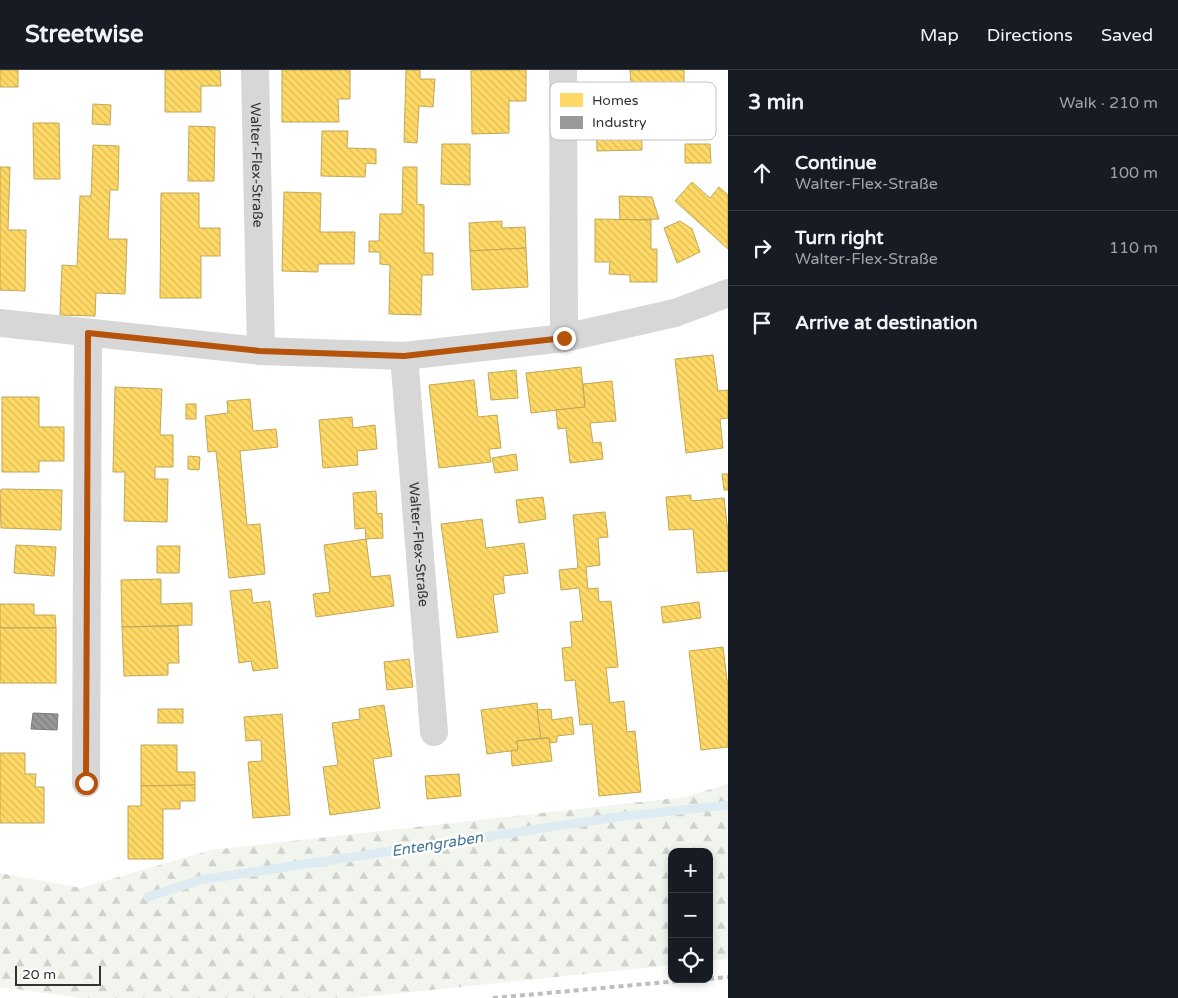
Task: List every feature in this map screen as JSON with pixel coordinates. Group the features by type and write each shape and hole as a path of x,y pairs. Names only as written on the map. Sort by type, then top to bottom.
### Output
{"street":[{"name":"Walter-Flex-Straße","path":"255,70 260,351"},
{"path":"563,140 564,338"},
{"path":"0,323 260,351 404,356 564,338 675,313 728,293"},
{"path":"86,783 88,333"},
{"name":"Walter-Flex-Straße","path":"404,356 434,732"}],"green space":[{"path":"728,784 728,959 713,961 713,848 668,848 668,965 353,998 83,998 0,987 0,873 81,888 211,850 685,797"}],"building: Homes":[{"path":"0,70 18,70 18,87 0,87"},
{"path":"165,70 220,70 221,86 201,86 201,112 165,112"},
{"path":"282,70 350,70 350,99 338,99 339,122 282,122"},
{"path":"406,70 420,70 420,79 435,79 433,107 419,106 417,143 404,142"},
{"path":"471,70 526,70 526,101 509,101 509,133 472,134"},
{"path":"630,70 684,70 684,82 631,82"},
{"path":"93,104 111,105 110,125 92,124"},
{"path":"33,123 59,123 60,179 34,179"},
{"path":"189,126 215,127 214,181 188,181"},
{"path":"322,131 348,131 347,148 376,149 376,164 366,163 365,177 321,176"},
{"path":"597,140 642,140 642,150 597,151"},
{"path":"442,144 470,144 470,185 441,184"},
{"path":"685,144 710,144 711,163 685,163"},
{"path":"93,145 119,146 118,190 110,190 108,239 127,239 125,294 96,293 95,316 60,315 62,265 77,266 80,196 91,196"},
{"path":"0,167 10,167 8,230 26,230 25,291 0,290"},
{"path":"403,167 417,167 417,204 424,205 424,253 433,253 433,275 422,275 421,315 389,314 390,265 380,264 380,252 369,252 369,241 379,241 380,214 402,214"},
{"path":"692,182 710,198 719,187 728,195 728,249 675,201"},
{"path":"284,192 321,193 320,232 355,232 354,264 318,264 318,272 282,271"},
{"path":"161,193 199,193 199,228 220,228 220,256 201,256 201,298 160,298"},
{"path":"619,196 652,197 659,219 620,220"},
{"path":"595,219 651,220 651,249 657,249 657,282 630,282 630,275 609,274 610,262 595,262"},
{"path":"502,221 502,228 525,227 526,248 470,251 469,223"},
{"path":"680,221 692,229 700,252 677,263 664,228"},
{"path":"526,248 528,287 472,290 470,251"},
{"path":"713,355 718,391 728,390 728,418 720,419 723,448 686,453 675,359"},
{"path":"581,367 585,407 531,413 526,373"},
{"path":"516,370 518,398 491,400 488,373"},
{"path":"474,380 478,417 497,415 501,448 489,449 491,462 439,468 429,385"},
{"path":"612,381 616,421 590,423 593,443 601,442 603,459 570,463 566,428 558,429 556,410 585,407 583,384"},
{"path":"115,387 162,389 160,435 173,435 173,467 155,467 155,479 168,479 167,522 124,521 125,472 113,472"},
{"path":"2,397 39,397 39,427 64,427 64,461 39,461 39,472 2,472"},
{"path":"250,399 253,431 276,429 278,447 240,451 247,525 260,524 265,574 229,578 216,451 208,452 205,416 228,413 227,401"},
{"path":"186,404 196,404 196,419 186,419"},
{"path":"352,417 353,428 375,425 377,449 357,451 358,465 323,468 319,420"},
{"path":"516,454 518,470 495,473 492,458"},
{"path":"188,456 200,457 199,470 188,469"},
{"path":"722,474 728,474 728,490 724,490"},
{"path":"2,489 62,490 61,530 1,528 0,491"},
{"path":"376,491 377,514 382,513 383,538 366,539 365,528 355,529 353,493"},
{"path":"691,495 691,501 724,498 728,532 728,571 697,573 693,529 669,530 666,497"},
{"path":"543,497 546,519 519,523 516,500"},
{"path":"605,512 608,537 598,538 600,565 586,567 588,589 598,588 599,602 611,601 618,667 606,668 610,703 624,701 627,732 635,731 641,792 599,796 592,724 580,725 575,680 565,681 562,648 572,647 570,622 583,621 579,588 561,590 559,570 578,568 573,515"},
{"path":"482,519 486,548 524,543 528,573 503,576 505,593 493,595 498,632 457,638 441,524"},
{"path":"366,539 371,577 390,575 394,606 316,617 313,594 330,592 324,545"},
{"path":"16,545 56,547 54,576 14,573"},
{"path":"157,546 180,546 179,573 157,573"},
{"path":"161,579 161,604 192,603 192,625 122,627 121,580"},
{"path":"251,589 253,603 270,601 278,668 253,671 251,661 239,663 230,591"},
{"path":"699,602 701,618 663,623 661,607"},
{"path":"0,604 34,604 34,615 55,615 56,628 0,628"},
{"path":"178,626 179,663 168,663 168,675 124,676 122,627"},
{"path":"0,628 56,628 56,683 0,683"},
{"path":"723,647 728,680 728,747 701,750 689,651"},
{"path":"409,659 413,687 387,690 384,662"},
{"path":"537,703 541,738 517,741 518,750 487,754 481,710"},
{"path":"384,705 392,756 373,759 380,808 330,815 323,767 338,765 332,723 360,719 359,709"},
{"path":"158,709 183,709 183,723 158,723"},
{"path":"551,709 552,720 572,717 574,734 557,736 557,742 549,743 549,738 541,738 537,710"},
{"path":"282,714 290,815 253,818 248,762 262,761 261,740 246,741 244,717"},
{"path":"549,738 552,761 512,766 511,751 518,750 517,741"},
{"path":"141,745 177,745 177,772 195,772 195,785 141,786"},
{"path":"0,753 25,753 25,774 36,774 35,787 44,787 44,823 0,823"},
{"path":"459,774 461,796 427,799 425,776"},
{"path":"195,785 195,801 180,801 180,809 163,809 163,859 128,859 128,806 141,806 141,786"}],"building: Industry":[{"path":"33,713 58,714 57,730 31,729"}],"waterway":[{"name":"Entengraben","path":"148,897 200,880 617,817 728,805"}],"railway":[{"path":"713,979 728,977"},
{"path":"493,998 668,982"}],"route":[{"path":"86,783 88,333 260,351 404,356 564,338"}]}
